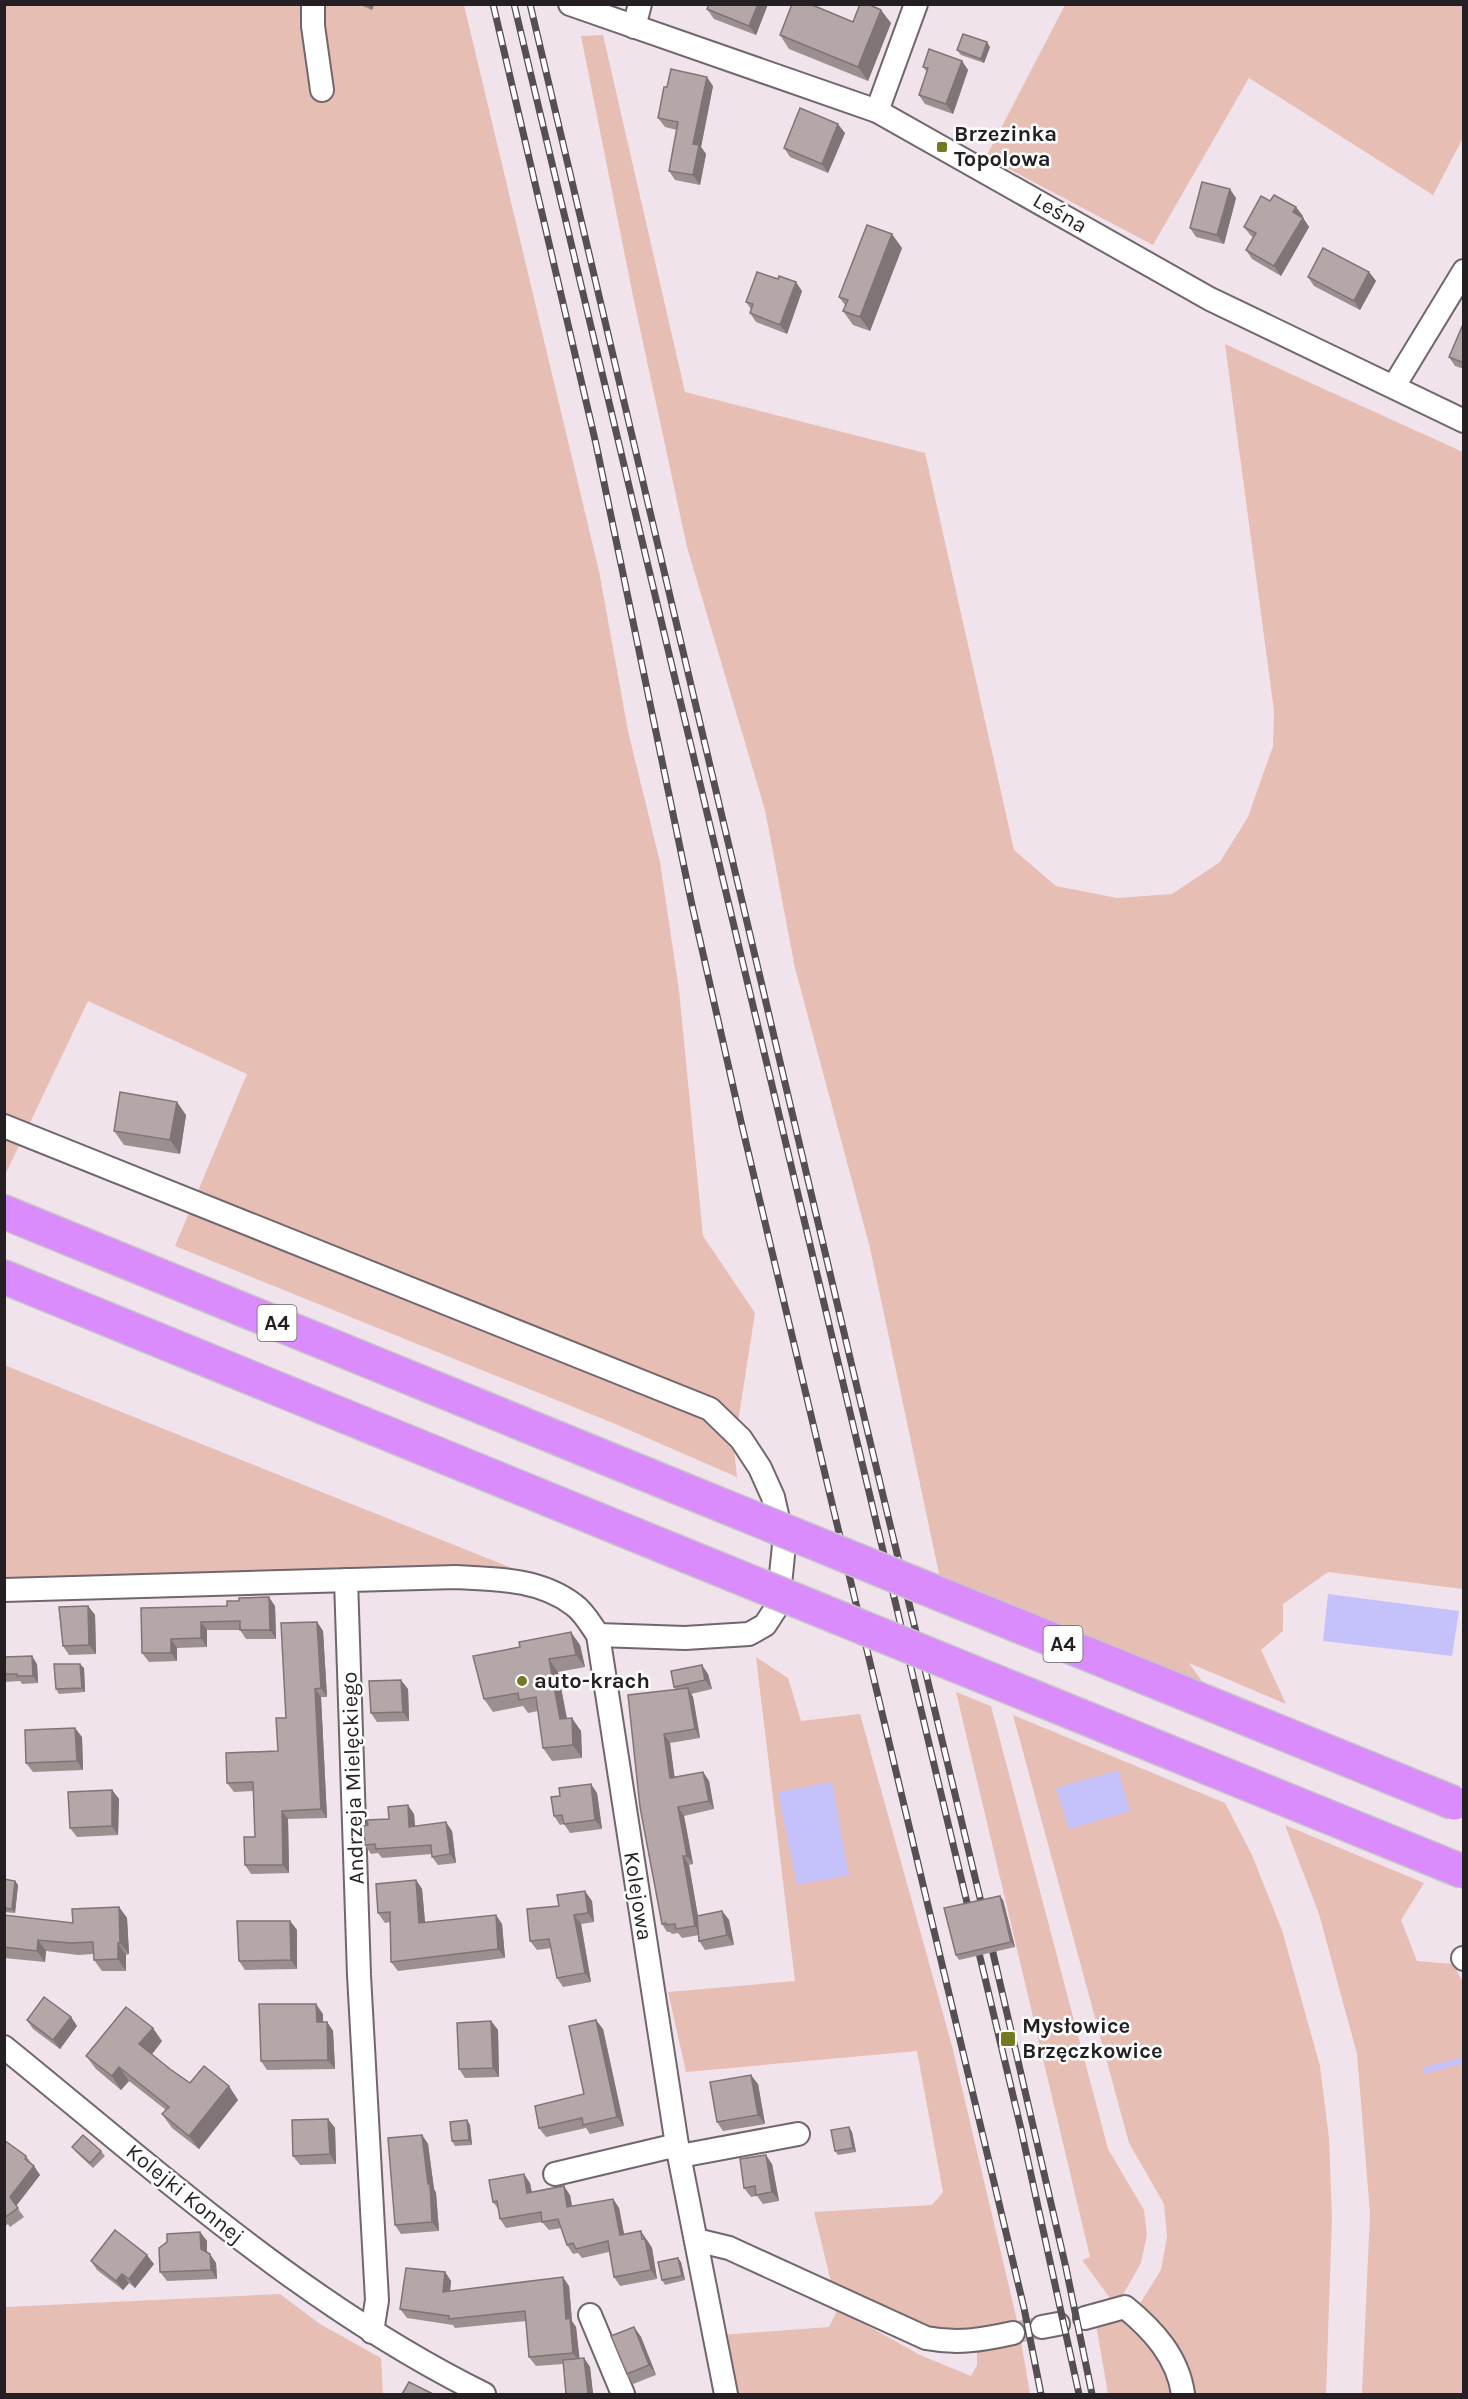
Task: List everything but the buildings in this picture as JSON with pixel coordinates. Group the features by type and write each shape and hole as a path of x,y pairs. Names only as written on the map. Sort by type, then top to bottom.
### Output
{"highway":[{"name":"A4","path":"4,1212 1459,1805"},
{"path":"4,1277 1464,1872"}],"street":[{"path":"313,4 313,26 322,90"},
{"name":"Leśna","path":"570,4 877,111 1210,299 1464,421"},
{"path":"634,27 640,4"},
{"path":"877,111 916,4"},
{"path":"1394,386 1464,271"},
{"path":"4,1126 710,1409 741,1439 760,1468 773,1497 784,1545 778,1605 765,1625 749,1634 685,1638 598,1635 576,1606 545,1588 502,1579 456,1577 4,1590"},
{"name":"Andrzeja Mielęckiego","path":"346,1580 359,1975 377,2300 372,2332"},
{"name":"Kolejowa","path":"598,1635 679,2151 726,2394"},
{"name":"Kolejki Konnej","path":"4,2048 252,2247 372,2332 484,2394"},
{"path":"555,2174 679,2151 798,2134"},
{"path":"696,2240 729,2248 926,2338 950,2342 975,2341 1012,2333"},
{"path":"1085,2318 1125,2307 1164,2345 1181,2377 1183,2394"},
{"path":"590,2315 623,2394"}],"shaded area":[{"path":"4,5 464,5 599,571 628,731 660,862 679,990 703,1236 755,1313 734,1448 737,1477 613,1423 175,1246 247,1074 88,1001 5,1175"},
{"path":"1065,5 1463,5 1463,138 1433,195 1249,78 1153,245 986,157"},
{"path":"603,35 685,392 925,453 1014,850 1056,886 1117,898 1172,894 1220,862 1248,817 1273,746 1274,711 1225,344 1463,452 1463,1589 1328,1572 1283,1604 1283,1631 1261,1650 1286,1704 1189,1663 1209,1691 941,1583 870,1248 795,968 765,810 687,547 633,296 581,36"},
{"path":"4,1365 14,1369 512,1568 5,1581"},
{"path":"1328,1594 1459,1611 1452,1656 1323,1641"},
{"path":"756,1657 788,1678 801,1721 860,1714 952,2046 1019,2329 1030,2394 732,2394 720,2335 829,2327 836,2313 834,2307 920,2355 971,2376 977,2365 977,2346 950,2340 833,2290 814,2212 932,2205 943,2192 917,2051 686,2072 668,1992 795,1981"},
{"path":"956,1692 991,1706 1108,2149 1144,2210 1147,2234 1141,2263 1121,2298 1112,2301 1082,2260 1090,2257"},
{"path":"1013,1715 1225,1803 1252,1855 1282,1930 1320,2066 1329,2138 1332,2218 1326,2394 1108,2394 1096,2324 1122,2321 1141,2302 1161,2270 1167,2237 1164,2204 1129,2143"},
{"path":"1118,1770 1130,1811 1069,1829 1056,1788"},
{"path":"832,1782 849,1875 797,1885 778,1792"},
{"path":"1285,1825 1424,1883 1401,1920 1417,1961 1453,1964 1463,1982 1463,2394 1362,2394 1370,2213 1357,2054 1319,1914"},
{"path":"280,2294 320,2324 381,2358 383,2394 5,2394 5,2307"}],"waterway":[{"path":"1426,2070 1464,2060"}],"tunnel":[{"path":"1013,2333 1042,2327"}],"railway":[{"path":"493,4 596,444 692,905 742,1126 1024,2308 1041,2394"},
{"path":"514,4 1021,2129 1079,2394"},
{"path":"530,4 987,1927 1066,2268 1092,2394"}],"place":[{"name":"Brzezinka Topolowa","path":"942,147"},
{"name":"auto-krach","path":"522,1681"},
{"name":"Mysłowice Brzęczkowice","path":"1008,2039"}]}
